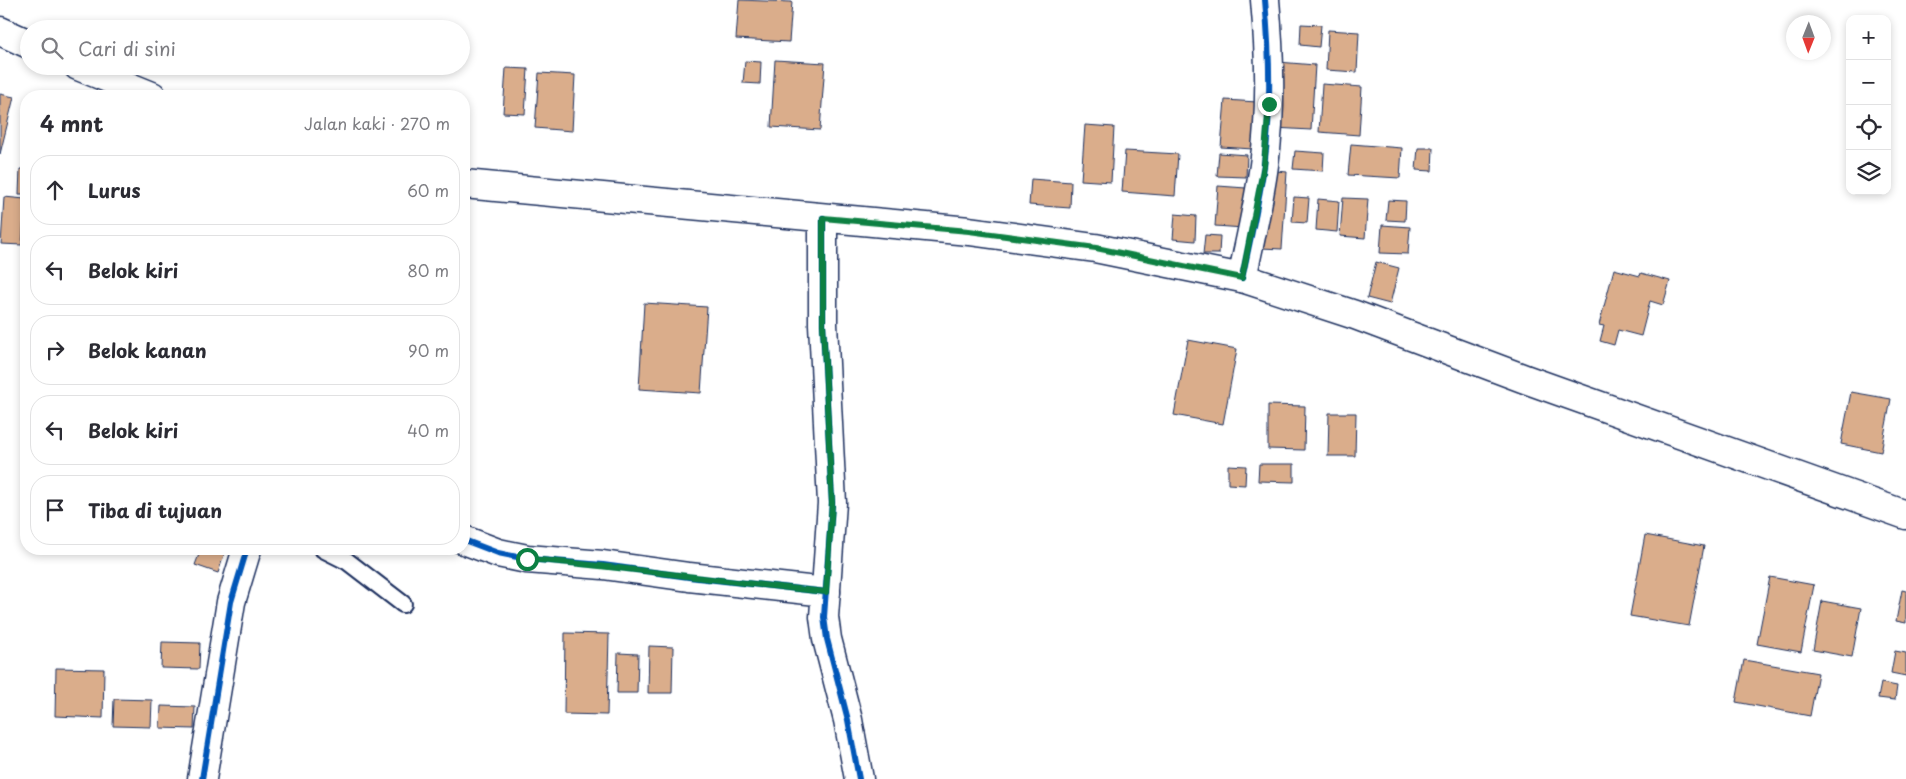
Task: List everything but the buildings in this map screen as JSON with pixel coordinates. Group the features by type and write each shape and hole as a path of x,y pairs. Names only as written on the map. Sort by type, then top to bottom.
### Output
{"main road":[{"path":"1242,278 1265,156 1269,104 1269,43 1265,0"},
{"path":"0,31 20,40"},
{"path":"100,75 137,90"},
{"path":"470,185 969,231 1096,248 1242,278 1355,315 1534,382 1906,515"},
{"path":"823,218 823,324 832,503 824,617 827,639 848,720 859,779"},
{"path":"470,542 498,553 527,559 602,565 689,578 826,592"},
{"path":"202,779 231,602 245,555"}],"lane":[{"path":"335,555 347,561 403,604"}],"cycle path":[{"path":"1242,278 1260,193 1267,144 1269,82 1265,0"},
{"path":"823,218 823,324 832,503 824,617 827,639 848,720 859,779"},
{"path":"470,542 498,553 527,559 603,565 689,577 826,592"},
{"path":"202,779 231,602 245,555"}],"route":[{"path":"527,559 602,565 689,578 826,592 832,503 824,364 823,218 969,231 1096,248 1242,278 1264,165 1269,104"}]}
